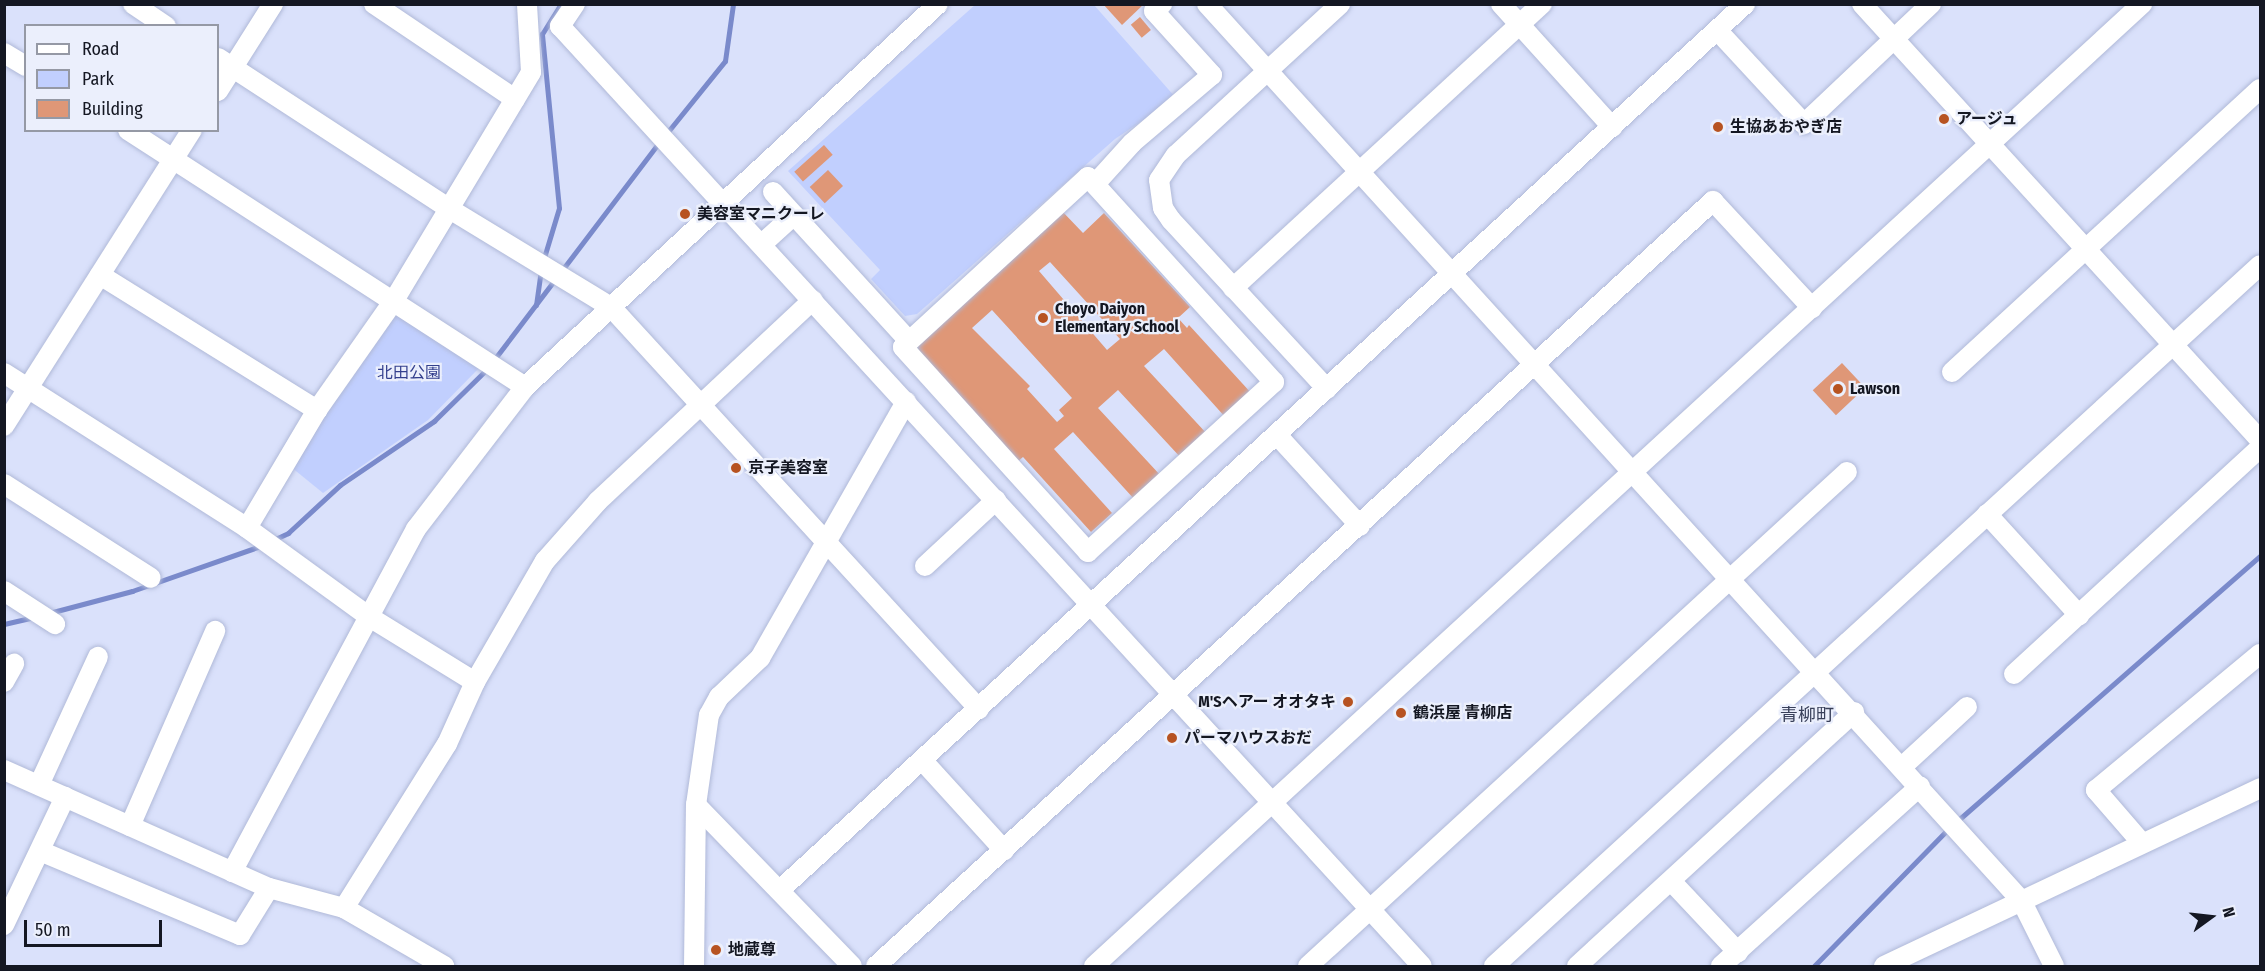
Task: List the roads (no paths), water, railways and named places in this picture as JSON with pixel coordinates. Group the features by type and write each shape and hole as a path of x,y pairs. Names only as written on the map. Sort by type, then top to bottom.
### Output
{"street":[{"path":"134,4 163,24"},
{"path":"219,87 225,63 273,4"},
{"path":"374,4 515,99"},
{"path":"247,528 316,411 393,302 531,72 527,4"},
{"path":"574,4 560,26 1176,695 1422,966"},
{"path":"232,872 416,529 525,387 938,4"},
{"path":"1095,184 1132,143 1212,75 1154,11 1162,4"},
{"path":"1207,4 1854,712 2021,900 2054,966"},
{"path":"1327,389 1171,220 1160,196 1159,180 1166,166 1340,4"},
{"path":"1501,4 1612,127"},
{"path":"1233,288 1542,4"},
{"path":"781,888 979,710 1745,4"},
{"path":"1862,4 2260,440"},
{"path":"1717,30 1804,124 1931,4"},
{"path":"1094,966 2142,4"},
{"path":"4,53 24,65"},
{"path":"225,63 448,208 611,307 979,710"},
{"path":"1952,372 2260,89"},
{"path":"1177,107 1200,133"},
{"path":"131,132 525,387"},
{"path":"4,426 191,132"},
{"path":"1088,177 1275,382 1088,552 903,347 909,341 1088,177"},
{"path":"773,192 909,341"},
{"path":"876,966 1176,695 1713,201 1812,308"},
{"path":"762,244 794,215"},
{"path":"1494,966 2260,265"},
{"path":"100,275 316,411"},
{"path":"344,908 447,744 475,682 544,561 598,501 813,300"},
{"path":"694,966 696,805 709,715 719,697 760,658 826,544 902,398 924,370"},
{"path":"4,373 247,528 370,618 475,682"},
{"path":"1277,435 1360,526"},
{"path":"2014,674 2260,448"},
{"path":"1308,966 1847,472"},
{"path":"4,484 151,578"},
{"path":"925,566 996,500"},
{"path":"1987,514 2079,615"},
{"path":"1048,557 1072,535"},
{"path":"4,591 55,624"},
{"path":"130,826 215,631"},
{"path":"2141,842 2096,790 2260,654"},
{"path":"39,785 98,657"},
{"path":"4,682 14,664"},
{"path":"1903,766 1967,707"},
{"path":"1577,966 1854,712"},
{"path":"922,760 1004,850"},
{"path":"4,770 269,888 344,908 444,966"},
{"path":"1722,966 1920,786"},
{"path":"1884,966 2141,842 2260,788"},
{"path":"4,925 65,797"},
{"path":"696,805 781,888 852,966"},
{"path":"40,851 240,935 269,888"},
{"path":"1671,881 1738,952"}],"waterway":[{"path":"543,261 559,208 542,34 561,4"},
{"path":"666,134 725,61 733,4"},
{"path":"493,361 660,141"},
{"path":"536,305 541,270"},
{"path":"271,541 288,533 340,485 434,421 488,368"},
{"path":"49,613 132,591 263,545"},
{"path":"1956,822 2260,556"},
{"path":"4,624 34,617"},
{"path":"1814,966 1949,828"}],"place":[{"name":"アージュ","path":"1944,119"},
{"name":"生協あおやぎ店","path":"1718,127"},
{"name":"美容室マニクーレ","path":"685,214"},
{"name":"Choyo Daiyon Elementary School","path":"1043,318"},
{"name":"Lawson","path":"1838,389"},
{"name":"京子美容室","path":"736,468"},
{"name":"M'Sヘアー オオタキ","path":"1348,702"},
{"name":"鶴浜屋 青柳店","path":"1401,713"},
{"name":"パーマハウスおだ","path":"1172,738"},
{"name":"地蔵尊","path":"716,950"}],"district":[{"name":"青柳町","path":"1807,715"}],"park label":[{"name":"北田公園","path":"409,373"}]}
